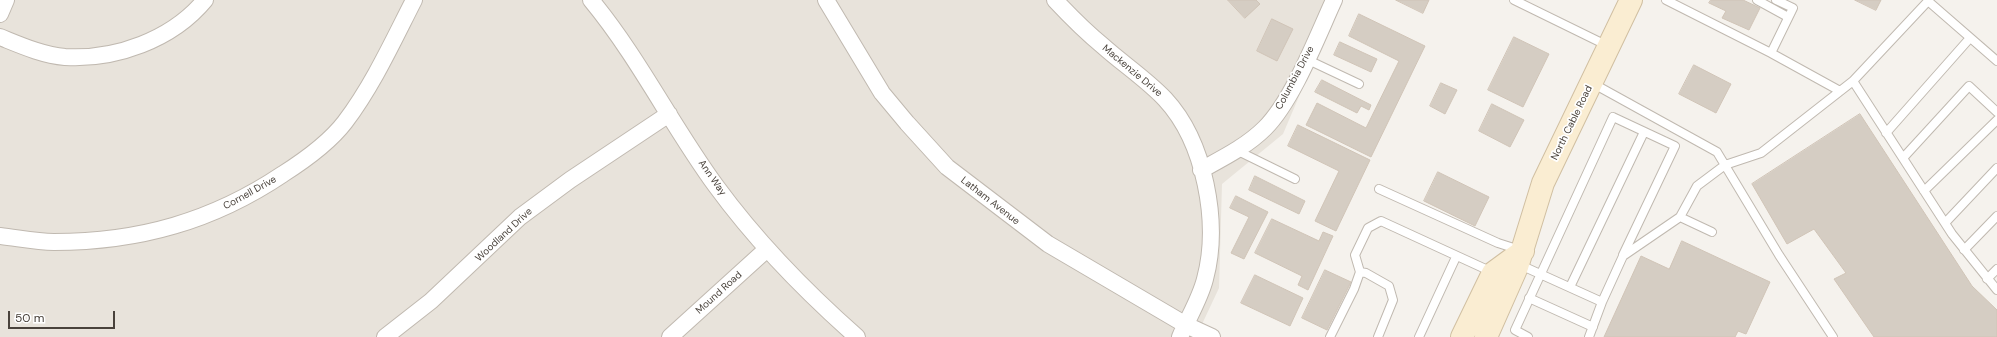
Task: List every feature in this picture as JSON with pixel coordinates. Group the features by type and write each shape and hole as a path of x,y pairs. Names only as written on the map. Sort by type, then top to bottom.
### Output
{"street":[{"path":"0,14 6,0"},
{"path":"0,37 33,50 64,57 96,56 123,51 167,32 184,21 205,0"},
{"name":"Cornell Drive","path":"0,236 53,242 134,235 170,228 212,214 271,183 302,162 345,122 360,100 414,0"},
{"name":"Ann Way","path":"591,0 611,24 630,52 716,186 767,249 822,306 857,337"},
{"name":"Latham Avenue","path":"826,0 882,94 947,167 1048,244 1183,331 1212,337"},
{"name":"Mackenzie Drive","path":"1055,0 1102,46 1140,76 1166,100 1181,120 1194,144 1202,170 1210,208 1210,249 1205,279 1183,331"},
{"name":"North Cable Road","path":"1486,337 1511,284 1543,183 1631,0"},
{"name":"Columbia Drive","path":"1202,170 1253,138 1278,112 1306,59 1330,1"},
{"name":"Woodland Drive","path":"385,337 431,301 520,217 570,180 669,114"},
{"name":"Mound Road","path":"670,337 767,249"},
{"path":"1462,337 1492,273 1520,257"}],"lane":[{"path":"1514,0 1609,46"},
{"path":"1666,0 1682,3 1840,91"},
{"path":"1756,0 1788,17"},
{"path":"1771,53 1792,8 1776,0"},
{"path":"1623,256 1680,217 1697,186 1725,165 1761,153 1853,81 1929,1 1997,62"},
{"path":"1886,133 1970,38"},
{"path":"1306,59 1359,84"},
{"path":"1853,81 1945,223 1964,250 1997,290"},
{"path":"1592,82 1717,152 1779,255 1833,337"},
{"path":"1903,158 1969,86 1997,112"},
{"path":"1528,337 1515,330 1539,274 1613,117 1675,146 1602,302 1589,337"},
{"path":"1924,191 1997,120"},
{"path":"1570,288 1644,132"},
{"path":"1235,150 1295,179"},
{"path":"1945,223 1997,168"},
{"path":"1379,189 1498,243 1520,257 1539,274 1602,302"},
{"path":"1964,250 1997,216"},
{"path":"1680,217 1712,232"},
{"path":"1330,337 1354,289 1360,272 1355,255 1368,228 1381,221 1492,273"},
{"path":"1419,337 1456,257"},
{"path":"1987,279 1997,268"},
{"path":"1360,272 1366,273 1389,286 1393,300 1378,337"},
{"path":"1529,298 1592,327"}],"shaded area":[{"path":"0,0 1340,0 1283,134 1222,184 1219,288 1196,337 0,337"}],"building":[{"path":"1228,0 1256,0 1260,4 1245,18"},
{"path":"1396,0 1429,0 1423,13"},
{"path":"1711,0 1743,0 1760,8 1749,30 1722,18 1726,11 1709,3"},
{"path":"1855,0 1881,0 1876,10"},
{"path":"1359,14 1425,46 1371,157 1306,125 1317,103 1366,128 1399,61 1349,36"},
{"path":"1272,19 1293,29 1277,61 1257,51"},
{"path":"1514,37 1549,54 1523,107 1488,90"},
{"path":"1340,42 1377,59 1371,72 1334,55"},
{"path":"1694,65 1731,84 1716,113 1679,94"},
{"path":"1322,80 1371,105 1369,110 1361,106 1357,113 1315,92"},
{"path":"1441,83 1457,90 1445,114 1430,106"},
{"path":"1492,104 1524,120 1510,147 1479,131"},
{"path":"1860,114 1972,286 1997,310 1997,337 1874,337 1834,279 1846,273 1814,229 1787,244 1752,184"},
{"path":"1298,125 1370,160 1336,231 1315,221 1339,171 1288,146"},
{"path":"1438,172 1489,197 1475,226 1424,201"},
{"path":"1255,176 1305,201 1299,214 1249,190"},
{"path":"1236,196 1268,212 1244,259 1231,253 1249,217 1230,208"},
{"path":"1272,219 1319,241 1323,232 1333,236 1308,290 1298,285 1302,276 1255,253"},
{"path":"1682,241 1770,282 1746,334 1738,331 1735,337 1604,337 1641,256 1669,269"},
{"path":"1325,270 1351,282 1327,330 1302,318"},
{"path":"1255,275 1303,298 1290,326 1241,303"}]}
